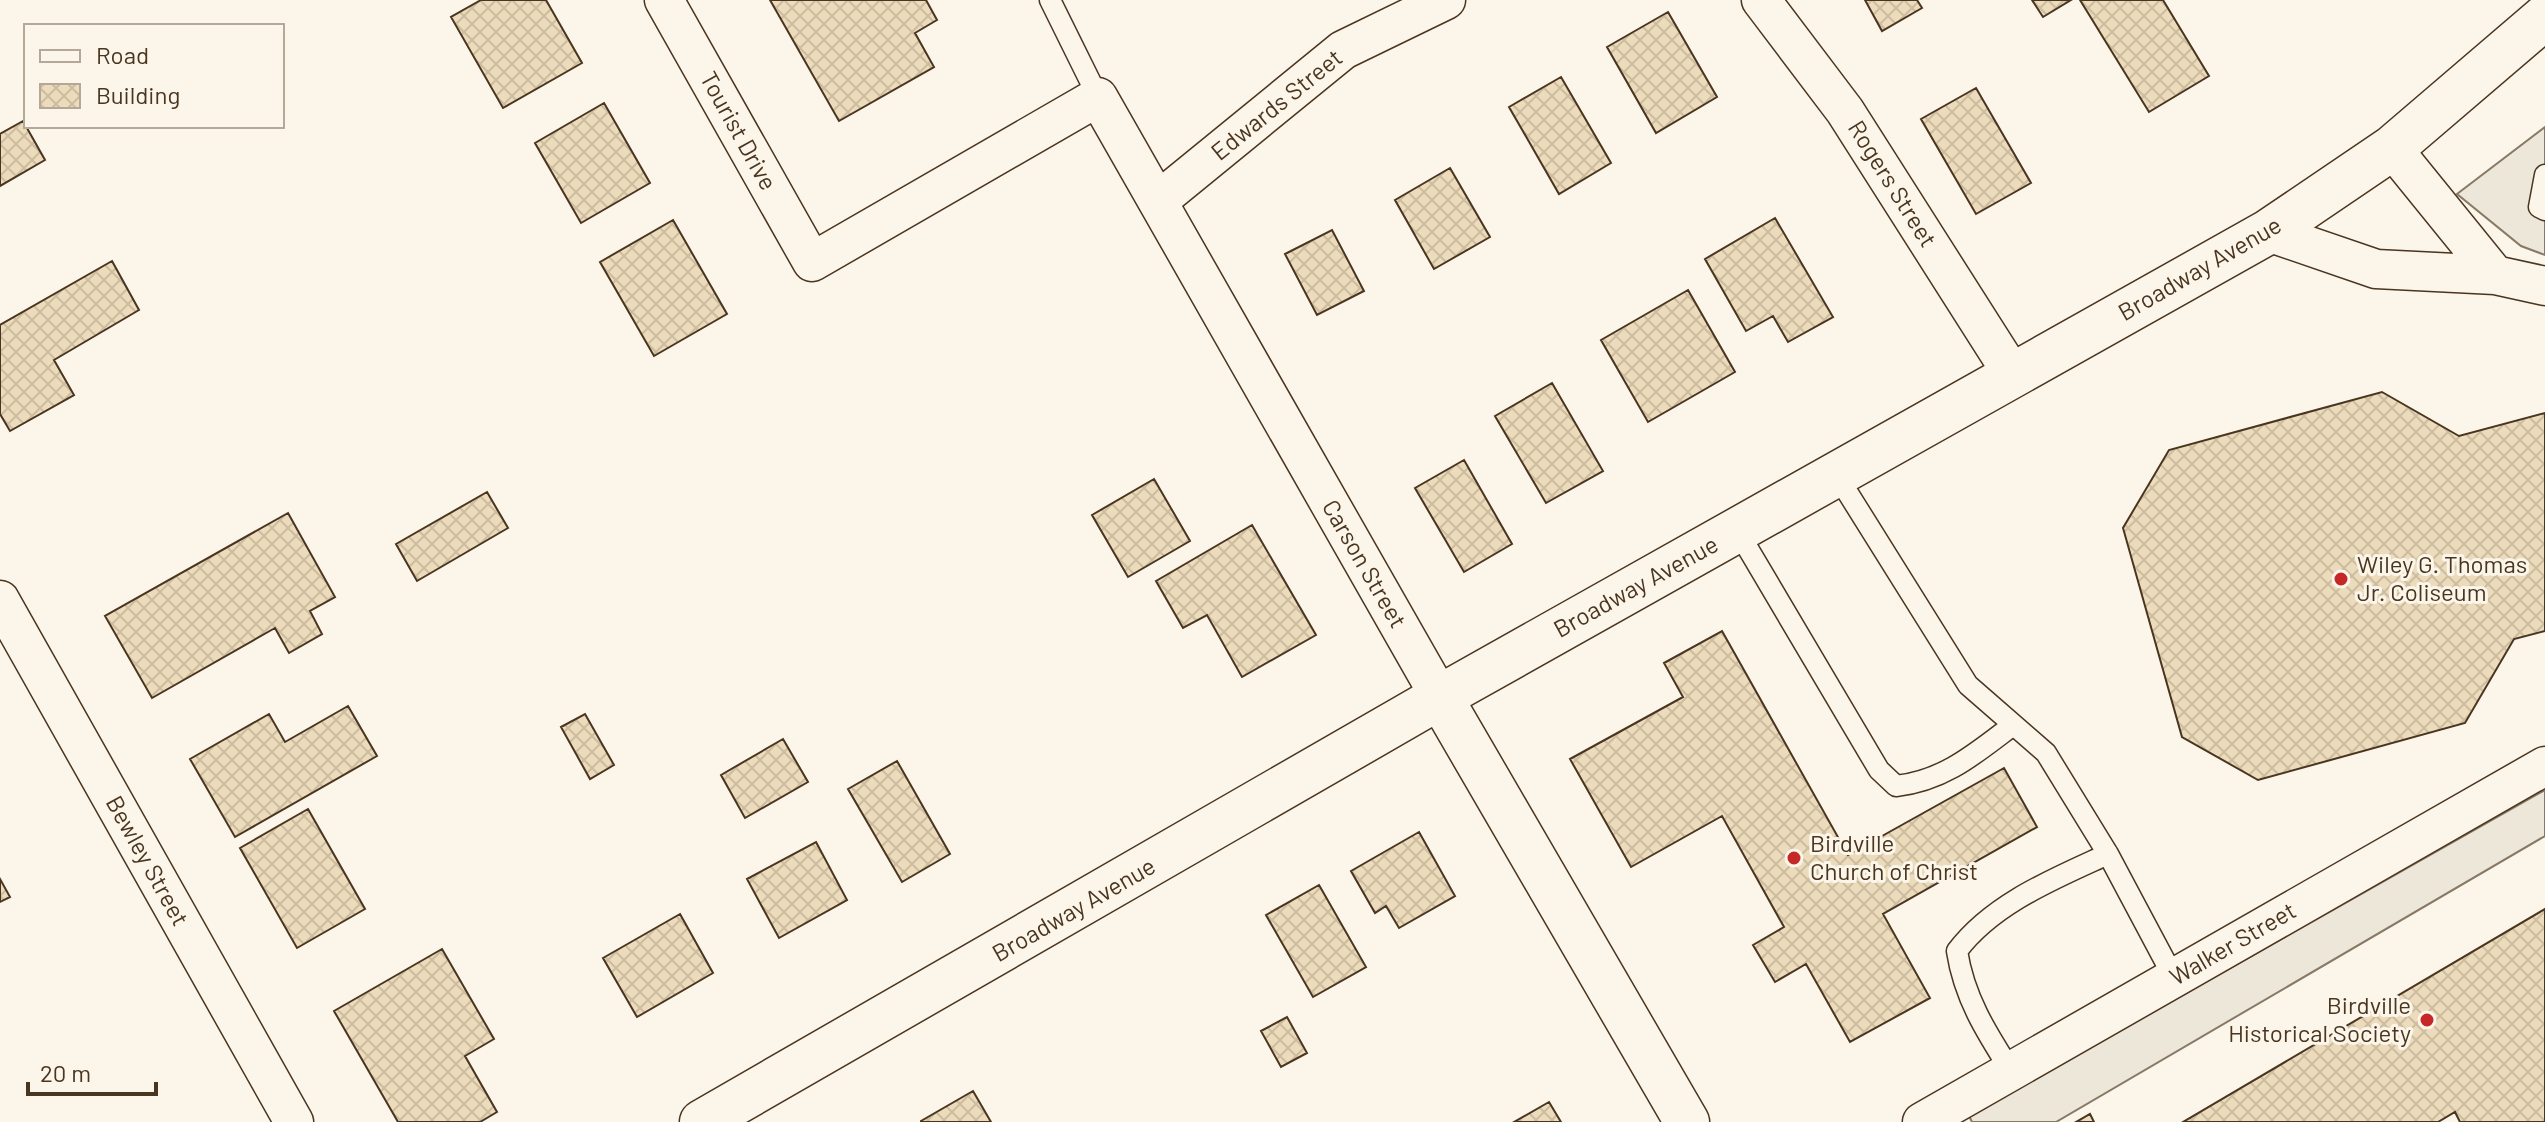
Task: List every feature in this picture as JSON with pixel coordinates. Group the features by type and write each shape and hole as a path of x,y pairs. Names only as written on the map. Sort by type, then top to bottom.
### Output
{"main road":[{"name":"Broadway Avenue","path":"702,1122 1440,697 2268,232 2392,148 2545,17"},
{"name":"Carson Street","path":"1440,697 1687,1122"}],"street":[{"name":"Tourist Drive","path":"664,0 812,262 1098,97"},
{"name":"Edwards Street","path":"1158,201 1343,50 1446,0"},
{"name":"Rogers Street","path":"1761,0 1845,111 2013,375"},
{"name":"Carson Street","path":"1098,97 1440,697"},
{"path":"2392,148 2495,275"},
{"path":"2268,232 2376,269 2495,275 2545,286"},
{"name":"Bewley Street","path":"0,600 294,1122"},
{"name":"Walker Street","path":"1922,1122 2545,766"}],"lane":[{"name":"Carson Street","path":"1050,0 1098,97"},
{"path":"2545,175 2539,207 2545,210"},
{"path":"1836,474 1968,685 2046,753 2108,854 2174,978"},
{"path":"1737,530 1879,770 1896,786 1916,784 1947,774 2013,725"},
{"path":"2011,1071 1976,1015 1961,976 1957,951 1971,932 2002,910 2053,880 2108,854"}],"shaded area":[{"path":"2545,127 2545,255 2521,246 2457,194"},
{"path":"2545,790 2545,836 2056,1122 1972,1122 1969,1116"}],"building":[{"path":"481,0 546,0 582,63 503,108 451,17"},
{"path":"770,0 926,0 937,20 915,33 934,67 839,121"},
{"path":"1865,0 1917,0 1922,8 1882,31"},
{"path":"2032,0 2071,0 2043,17"},
{"path":"2080,0 2163,0 2209,76 2149,112"},
{"path":"1668,12 1717,97 1656,133 1607,47"},
{"path":"1561,77 1611,163 1559,194 1509,107"},
{"path":"1976,88 2031,183 1976,214 1921,119"},
{"path":"604,103 650,183 581,223 535,143"},
{"path":"23,121 24,128 27,128 45,160 0,186 0,134"},
{"path":"1450,168 1490,237 1434,269 1395,200"},
{"path":"1775,218 1833,317 1788,342 1773,316 1746,331 1705,259"},
{"path":"673,220 727,314 654,356 600,262"},
{"path":"1332,230 1364,291 1317,315 1285,254"},
{"path":"112,261 139,310 54,360 74,395 10,431 0,414 0,325"},
{"path":"1688,290 1735,372 1648,422 1601,340"},
{"path":"1552,383 1603,471 1546,503 1495,416"},
{"name":"Wiley G. Thomas Jr. Coliseum","path":"2382,392 2459,436 2545,413 2545,631 2514,639 2465,723 2258,780 2182,737 2123,528 2169,450"},
{"path":"1464,460 1512,544 1464,572 1415,488"},
{"path":"1154,479 1190,541 1128,577 1092,515"},
{"path":"487,492 508,528 417,581 396,544"},
{"path":"288,513 335,597 310,611 322,634 289,653 275,628 152,698 105,616"},
{"path":"1252,525 1316,635 1242,677 1207,615 1183,628 1156,581"},
{"path":"1722,631 1848,855 2004,768 2037,827 1883,914 1930,998 1850,1042 1806,964 1775,982 1753,945 1784,927 1722,816 1631,867 1570,759 1683,697 1664,663"},
{"path":"348,706 377,756 235,837 190,759 269,714 285,742"},
{"path":"585,714 614,765 590,779 561,727"},
{"path":"783,739 808,782 745,818 721,775"},
{"path":"897,761 950,854 902,882 848,789"},
{"path":"308,809 365,909 297,948 240,848"},
{"path":"1419,832 1455,896 1399,928 1386,906 1375,913 1351,871"},
{"path":"816,842 847,900 779,938 747,879"},
{"path":"0,879 10,897 0,902"},
{"path":"1319,885 1366,967 1313,997 1266,915"},
{"path":"2545,909 2545,1122 2460,1122 2455,1112 2438,1122 2183,1122"},
{"path":"680,914 713,973 637,1017 603,958"},
{"path":"442,949 494,1039 465,1056 497,1112 480,1122 398,1122 334,1011"},
{"path":"1287,1017 1307,1053 1281,1067 1261,1031"},
{"path":"973,1091 991,1122 921,1122 921,1121"},
{"path":"1549,1102 1561,1122 1514,1122"},
{"path":"2090,1114 2094,1122 2076,1122"}],"place":[{"name":"Wiley G. Thomas Jr. Coliseum","path":"2341,579"},
{"name":"Birdville Church of Christ","path":"1794,858"},
{"name":"Birdville Historical Society","path":"2427,1020"}]}
